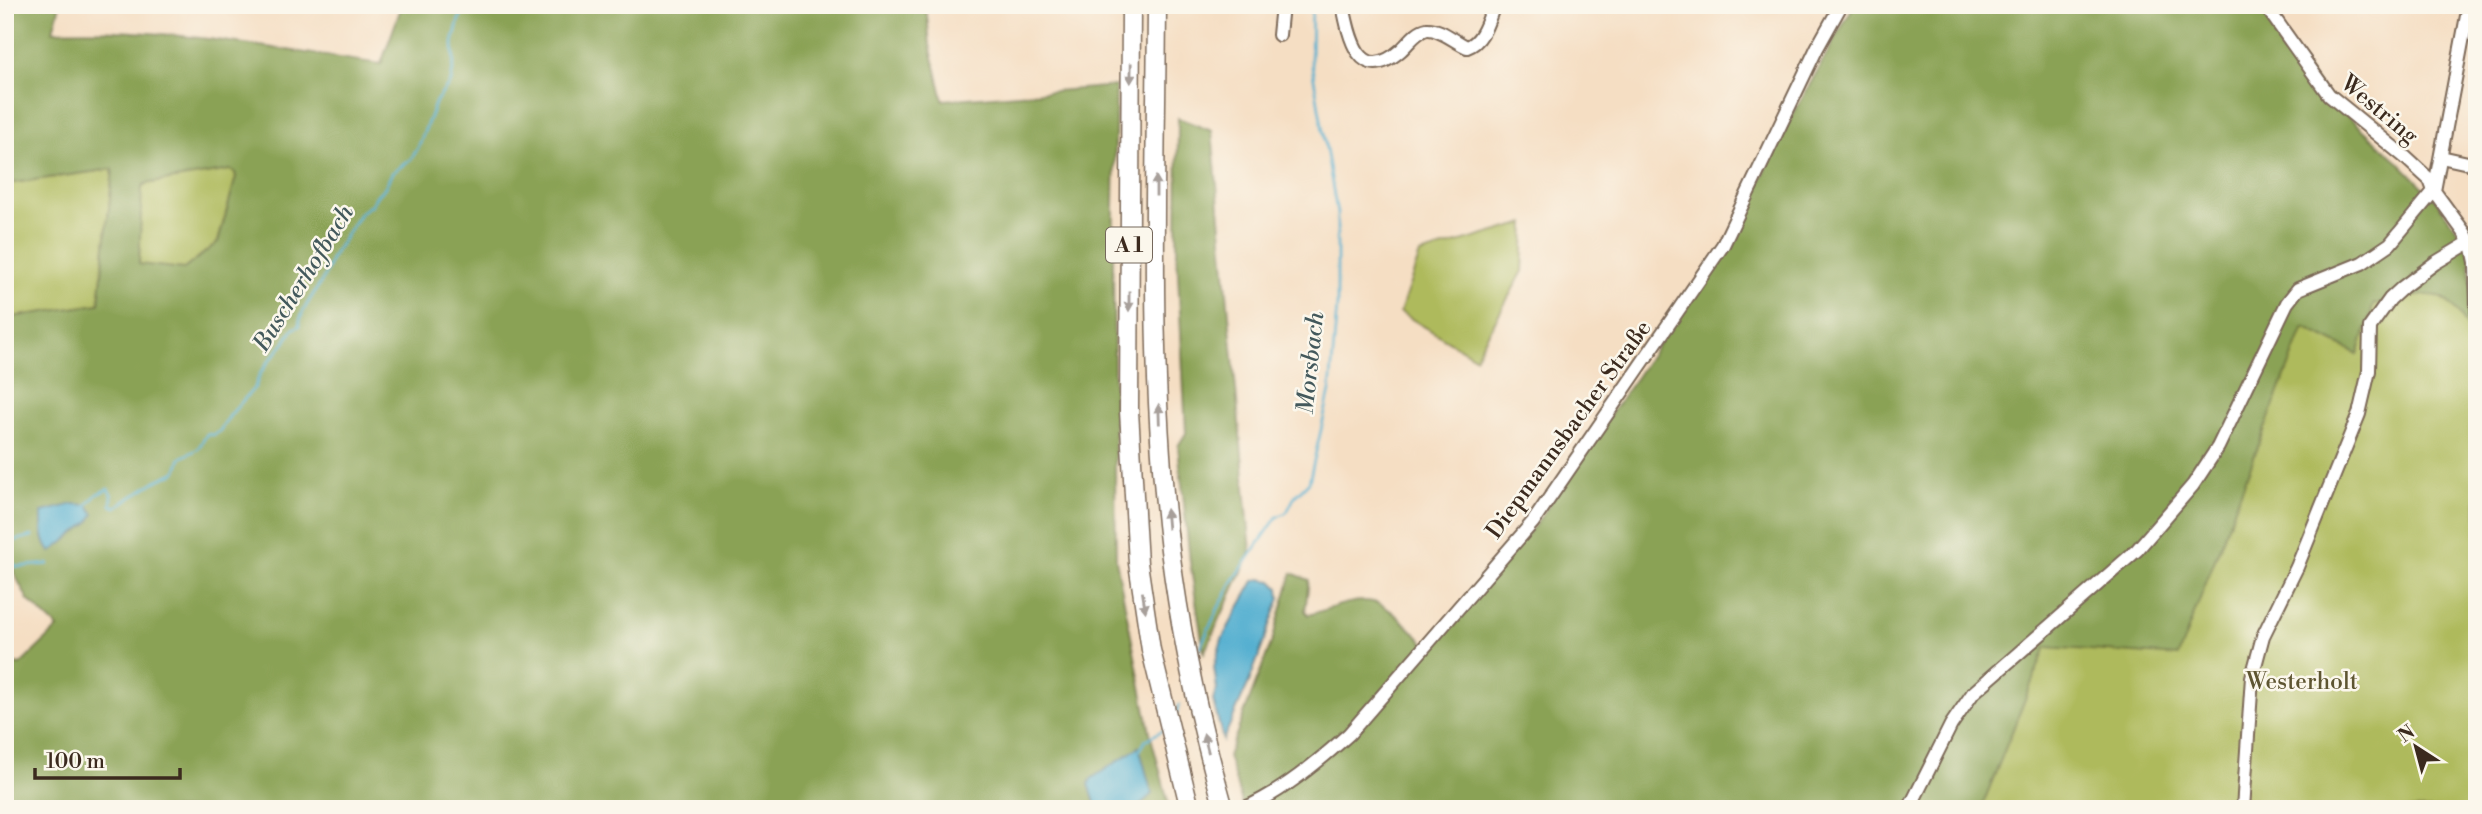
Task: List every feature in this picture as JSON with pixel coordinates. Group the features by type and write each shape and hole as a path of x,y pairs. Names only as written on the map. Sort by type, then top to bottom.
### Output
{"highway":[{"name":"A 1","path":"1131,5 1129,319 1132,485 1138,564 1151,650 1191,809"},
{"name":"A 1","path":"1157,5 1156,314 1164,482 1170,548 1192,686 1224,809"}],"street":[{"path":"1279,34 1282,5"},
{"path":"1343,5 1354,49 1363,58 1378,61 1394,56 1417,33 1428,29 1467,47 1473,46 1480,38 1493,5"},
{"name":"Diepmannsbacher Straße","path":"1243,809 1273,792 1349,734 1533,522 1723,245 1817,48 1841,5"},
{"name":"Westring","path":"2264,5 2323,88 2426,175 2470,242"},
{"path":"1909,809 1951,725 1973,693 2137,550 2193,485 2218,447 2287,303 2298,289 2362,264 2377,254 2390,244 2434,191 2469,5"},
{"path":"2441,157 2477,165"},
{"path":"2243,809 2255,664 2263,636 2297,567 2359,414 2368,371 2370,327 2390,299 2403,287 2470,242 2476,261 2477,311"}],"green space":[{"path":"5,5 60,5 53,31 94,30 176,35 381,64 402,5 926,5 930,45 943,100 1116,86 1113,266 1116,560 1151,737 1170,809 1135,809 1152,794 1139,747 1089,784 1097,809 5,809 5,662 20,665 58,628 28,600 5,555 5,318 99,304 113,169 6,184 5,193","holes":["230,170 235,172 236,177 218,242 184,269 139,264 142,187 145,184","42,512 89,522 51,552 44,539"]},
{"path":"1854,5 2258,5 2327,97 2399,162 2435,199 2463,238 2470,254 2472,319 2477,347 2453,306 2434,295 2374,304 2358,354 2304,327 2178,656 2046,647 1981,809 1244,809 1228,756 1273,638 1292,573 1309,580 1305,611 1309,615 1351,602 1376,603 1398,617 1429,647 1536,524 1741,223 1785,129"},
{"path":"1178,118 1212,131 1251,552 1204,653 1190,562 1178,446 1186,433 1177,254"},
{"path":"113,169 99,304 5,318 5,184"},
{"path":"231,169 236,177 218,242 184,269 139,265 141,188 145,184"},
{"path":"1525,223 1523,271 1475,357 1400,312 1420,254"},
{"name":"Westerholt","path":"2429,294 2454,307 2477,347 2477,809 1977,809 2045,645 2303,323 2372,302"}],"water":[{"path":"74,504 88,505 94,514 89,522 51,552 44,539 42,512"},
{"path":"1254,581 1272,581 1279,588 1280,598 1249,682 1223,740 1213,700 1217,689 1214,667 1222,639"},
{"path":"1139,747 1152,794 1135,809 1097,809 1089,784 1091,779"}],"waterway":[{"name":"Buscherhofbach","path":"87,505 97,494 108,489 112,496 111,505 116,507 156,481 176,472 181,458 198,449 207,434 219,432 255,387 269,361 293,329 299,326 300,318 324,277 331,259 361,212 371,205 392,173 411,159 418,148 436,101 451,82 453,43 459,19 468,5"},
{"name":"Morsbach","path":"1195,659 1231,584 1277,517 1287,512 1295,496 1309,482 1330,391 1337,306 1337,213 1311,61 1312,5"},
{"name":"Buscherhofbach","path":"5,543 32,536"},
{"name":"Buscherhofbach","path":"5,551 16,567 49,564"},
{"name":"Morsbach","path":"1176,715 1179,705"},
{"name":"Morsbach","path":"1140,750 1146,740 1163,730"}]}
